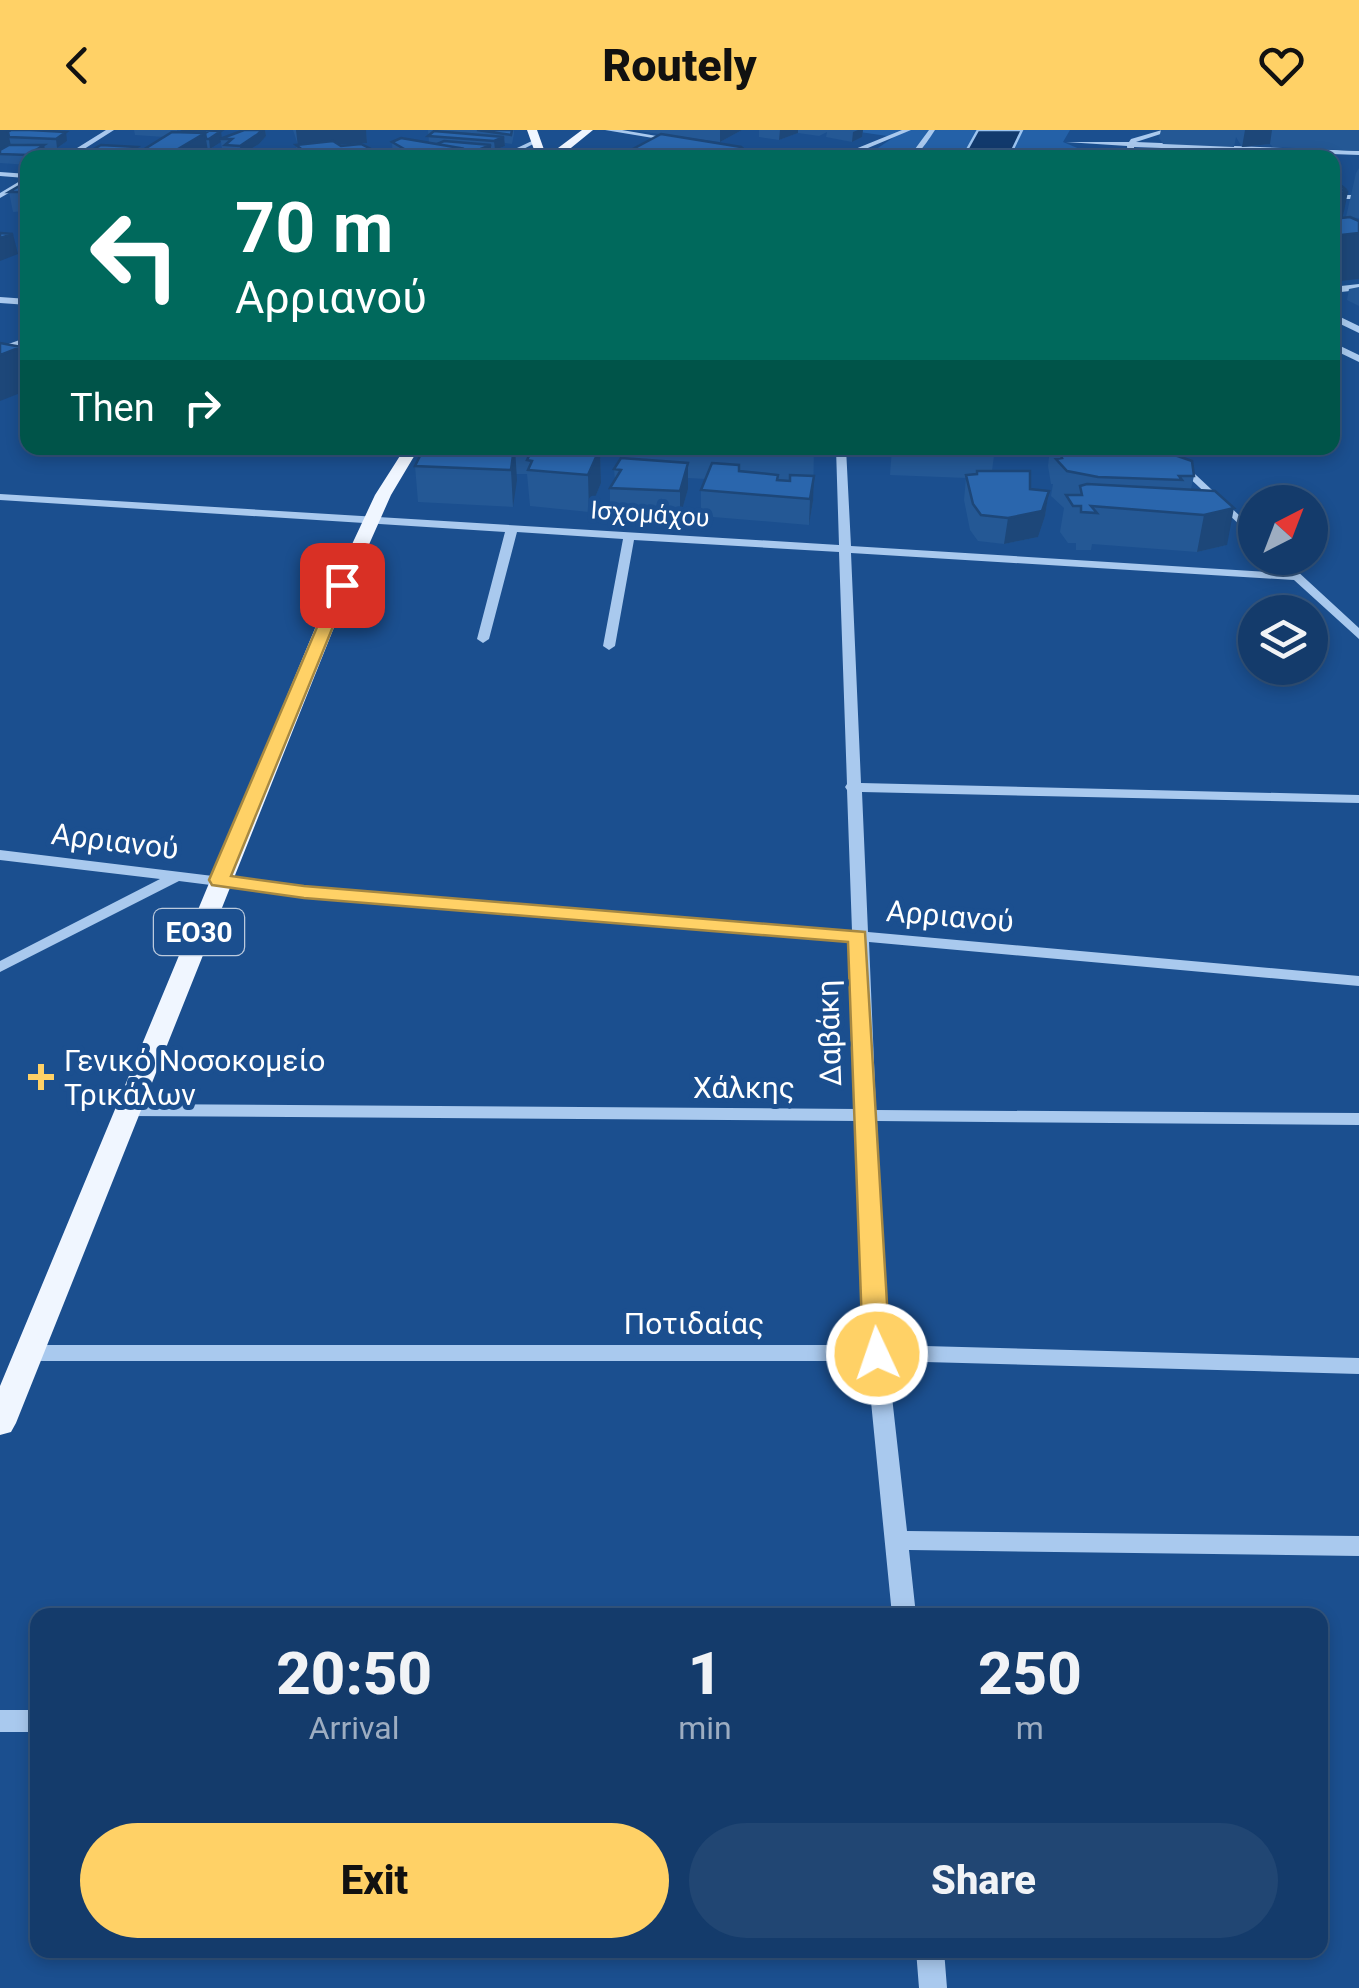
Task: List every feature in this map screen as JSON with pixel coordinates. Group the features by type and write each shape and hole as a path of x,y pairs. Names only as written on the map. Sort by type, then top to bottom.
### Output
{"main road":[{"path":"568,150 588,130"},
{"path":"557,136 562,150"},
{"name":"ΕΟ30","path":"0,1424 219,880 371,519 408,455"}],"street":[{"path":"77,150 111,130"},
{"path":"608,130 682,141"},
{"path":"859,150 908,130"},
{"path":"1074,130 1066,146 1294,150"},
{"path":"1130,145 1137,138 1170,130"},
{"path":"512,150 534,136"},
{"path":"710,145 742,150"},
{"path":"1130,145 1131,150"},
{"name":"Δαβάκη","path":"841,455 877,1354 903,1608"},
{"path":"1169,455 1238,520"},
{"name":"Ισχομάχου","path":"0,497 1297,577"},
{"path":"483,639 512,528"},
{"path":"609,646 630,535"},
{"path":"1297,577 1359,635"},
{"path":"852,787 1359,799"},
{"name":"Αρριανού","path":"0,856 304,892 1359,981"},
{"path":"0,967 178,876"},
{"name":"Χάλκης","path":"129,1110 1359,1119"},
{"name":"Ποτιδαίας","path":"29,1353 877,1354 1359,1366"},
{"path":"898,1540 1359,1546"},
{"path":"0,1721 30,1721"},
{"path":"930,1958 932,1988"}],"shaded area":[{"path":"846,130 978,130 967,150 875,150 894,137"},
{"path":"978,130 1022,130 1012,150 967,150"},
{"path":"1022,130 1070,130 1063,142 1082,150 1013,150"}],"building":[{"path":"11,130 66,132 56,139 9,137"},
{"path":"244,130 262,130 240,146 225,145 232,139 220,139"},
{"path":"477,130 512,130 511,135"},
{"path":"221,131 206,139 205,133 181,132"},
{"path":"434,131 504,137 494,141 428,136"},
{"path":"172,132 205,133 176,150 143,150"},
{"path":"661,134 745,150 638,150 633,149"},
{"path":"401,138 460,148 406,150 392,142"},
{"path":"333,141 341,146 361,144 373,150 302,150 296,145"},
{"path":"444,141 491,145 460,150 437,144"},
{"path":"9,145 44,145 36,150 20,150 20,155 0,154"},
{"path":"101,145 137,147 132,150 92,150"},
{"path":"1340,218 1359,221 1359,233 1340,235"},
{"path":"0,343 20,347 20,347 0,355"},
{"path":"420,455 513,455 511,470 415,466"},
{"path":"530,455 597,455 588,475 528,470 532,461 527,460"},
{"path":"1061,455 1175,455 1192,461 1194,476 1179,476 1182,480 1098,477 1067,471 1056,459 1062,458"},
{"path":"621,458 688,463 680,491 610,488 621,470 614,469"},
{"path":"712,463 739,465 739,471 778,475 777,480 790,481 790,475 814,476 810,499 701,490"},
{"path":"977,471 1030,471 1030,489 1049,491 1042,511 1008,518 981,515 973,504 966,475"},
{"path":"1080,486 1215,491 1234,508 1204,515 1091,506 1097,513 1081,512 1081,506 1073,506 1066,495 1082,495"}],"place":[{"name":"Γενικό Νοσοκομείο Τρικάλων","path":"41,1077"}],"route":[{"path":"342,585 219,880 304,892 858,936 877,1354"}]}
